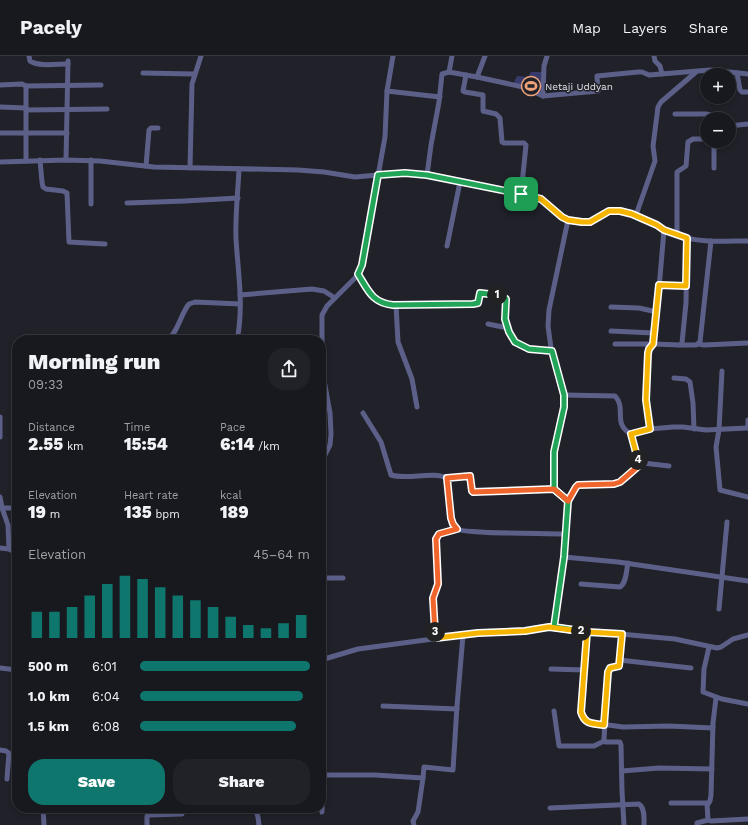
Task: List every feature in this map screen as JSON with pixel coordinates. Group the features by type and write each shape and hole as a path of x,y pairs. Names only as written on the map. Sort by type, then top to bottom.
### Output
{"street":[{"path":"29,56 31,62 43,64 68,62 66,160"},
{"path":"190,168 192,84 201,56"},
{"path":"321,335 321,318 323,312 358,274 362,265 385,137 387,91 393,56"},
{"path":"449,72 452,56"},
{"path":"477,77 485,56"},
{"path":"543,96 544,66 546,56"},
{"path":"654,56 655,61 660,66 662,74"},
{"path":"427,175 430,145 440,97 442,74 449,72 523,87 543,96 598,91 597,76 638,72 649,75 718,70 748,74"},
{"path":"636,215 654,165 653,146 658,107 697,71"},
{"path":"143,73 194,74"},
{"path":"737,73 740,90 742,92 748,92"},
{"path":"466,75 463,91 483,95 483,111 496,114 500,118 502,142 524,143 526,145 521,194"},
{"path":"0,85 101,85"},
{"path":"26,86 26,161"},
{"path":"387,91 440,97"},
{"path":"0,107 107,110"},
{"path":"675,114 700,114"},
{"path":"736,125 748,124"},
{"path":"146,166 149,130 151,128 158,128"},
{"path":"0,134 67,133"},
{"path":"677,235 677,172 686,166 688,142 693,139 700,139"},
{"path":"714,148 714,168"},
{"path":"40,160 42,182 44,187 46,189 63,191 67,194 69,242 105,244"},
{"path":"91,160 91,204"},
{"path":"0,162 91,160 146,166 190,168 272,168 305,170 355,178 405,173 427,175 541,199 562,217 568,220 590,222 609,211 614,211 636,215 664,230 687,238 711,241 748,241"},
{"path":"238,335 240,295 236,220 239,169"},
{"path":"447,246 460,182"},
{"path":"127,202 185,202 238,198"},
{"path":"554,489 554,452 564,407 564,395 548,334 549,310 568,220"},
{"path":"650,429 646,391 648,353 653,344 664,230"},
{"path":"680,346 684,339 687,238"},
{"path":"698,344 701,338 711,241"},
{"path":"358,274 375,299 382,303 396,305 475,304 478,303 479,294 481,293 502,296 506,299 505,319 515,342 529,349 552,351"},
{"path":"659,285 686,286"},
{"path":"240,295 312,289 324,291 335,298"},
{"path":"173,335 189,304 196,302 240,304"},
{"path":"396,305 398,342 412,379 417,407"},
{"path":"611,307 639,308 657,312"},
{"path":"488,324 508,328"},
{"path":"611,331 654,333"},
{"path":"615,344 680,346 698,344 748,343"},
{"path":"722,371 719,430 716,447 720,490 748,497"},
{"path":"674,378 686,379 690,382 693,403 694,429"},
{"path":"326,391 330,413 331,434 330,445 326,453"},
{"path":"564,395 615,396 619,401 624,431 631,434 650,429 678,427 719,430 748,428 748,420"},
{"path":"363,412 382,442 391,475 440,476 447,478 470,476 473,492 554,489 568,501"},
{"path":"0,417 0,437"},
{"path":"631,434 637,459 642,463 669,466"},
{"path":"554,627 564,557 568,501 578,485 614,484 620,482 642,463"},
{"path":"447,478 451,518 457,529"},
{"path":"0,497 3,518 8,530 8,549"},
{"path":"2,508 12,508"},
{"path":"719,609 727,522"},
{"path":"436,638 433,598 438,584 436,539 439,534 457,529 464,531 565,534"},
{"path":"0,548 12,551"},
{"path":"564,557 628,563 748,581"},
{"path":"581,584 620,587 625,581 628,563"},
{"path":"326,578 343,578"},
{"path":"326,659 355,650 463,634 525,631 554,627 587,632 675,639 709,647 721,647 733,639 748,636"},
{"path":"587,632 581,712 583,719 586,722 623,727 669,726 713,728"},
{"path":"414,825 413,821 419,806 424,767 453,770 456,709 463,634"},
{"path":"604,741 608,672 610,668 619,666 622,634"},
{"path":"709,647 704,669 703,692 716,698 748,704"},
{"path":"619,660 691,668"},
{"path":"0,668 12,669"},
{"path":"551,669 584,670"},
{"path":"708,820 708,804 711,795 713,728 716,698"},
{"path":"383,706 456,709"},
{"path":"554,712 558,746 594,746 604,741 620,742 624,825"},
{"path":"0,750 9,753 8,779"},
{"path":"622,771 659,768 712,769"},
{"path":"326,775 375,775 423,778"},
{"path":"671,803 705,802 708,804"},
{"path":"550,808 641,805 643,810 644,825"},
{"path":"43,813 44,825"},
{"path":"257,813 259,825"},
{"path":"147,825 149,815 182,814"},
{"path":"697,825 697,823 708,820 719,823 741,822 748,819"}],"shaded area":[{"name":"Netaji Uddyan","path":"531,72 544,72 541,94 527,93 525,89 514,82 517,76 528,77"}],"place":[{"name":"Netaji Uddyan","path":"531,86"}],"route":[{"path":"521,194 427,175 405,173 378,175 362,265 358,274 370,294 378,302 388,304 477,304 479,294 481,293 502,296 506,299 505,319 509,332 515,342 529,349 552,351 564,395 562,418 555,442 554,489 568,501 564,557 562,560 554,627 576,630 587,632 581,712 583,719 586,722 604,725 608,672 610,668 619,666 622,634 587,632 549,627 525,631 463,634 436,638 433,602 434,592 438,586 436,539 439,534 457,529 451,518 447,478 470,476 473,492 554,489 568,501 578,485 614,484 620,482 642,463 638,461 635,455 631,434 650,429 646,400 648,353 653,344 659,285 686,286 687,238 664,230 657,225 632,214 620,211 609,211 593,221 586,223 568,220 562,217 541,199 521,194"}]}
